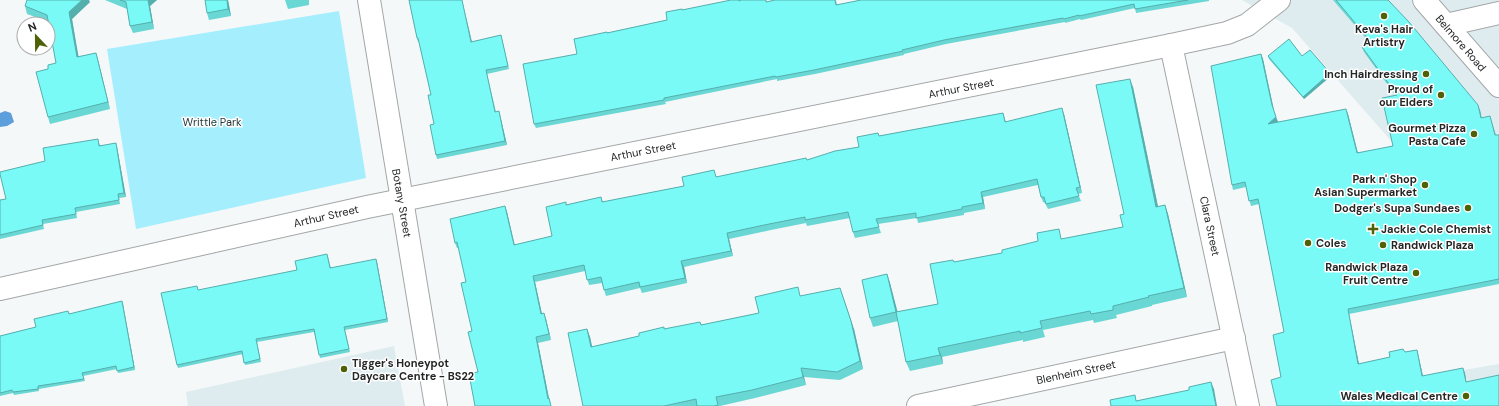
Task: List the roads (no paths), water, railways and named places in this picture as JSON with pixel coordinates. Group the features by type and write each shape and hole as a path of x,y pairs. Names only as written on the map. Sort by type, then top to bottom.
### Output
{"street":[{"name":"Botany Street","path":"369,0 436,406"},
{"name":"Arthur Street","path":"0,289 402,200 1171,45 1227,32 1247,25 1279,0"},
{"name":"Belmore Road","path":"1424,0 1499,86"},
{"path":"1446,25 1499,13"},
{"name":"Clara Street","path":"1171,45 1248,406"},
{"name":"Blenheim Street","path":"918,406 1234,338"}],"place":[{"name":"Keva's Hair Artistry","path":"1384,16"},
{"name":"Inch Hairdressing","path":"1426,74"},
{"name":"Proud of our Elders","path":"1441,95"},
{"name":"Gourmet Pizza Pasta Cafe","path":"1474,134"},
{"name":"Park n' Shop Asian Supermarket","path":"1425,185"},
{"name":"Dodger's Supa Sundaes","path":"1468,208"},
{"name":"Jackie Cole Chemist","path":"1373,229"},
{"name":"Coles","path":"1308,243"},
{"name":"Randwick Plaza","path":"1383,245"},
{"name":"Randwick Plaza Fruit Centre","path":"1416,273"},
{"name":"Tigger's Honeypot Daycare Centre - BS22","path":"344,369"},
{"name":"Wales Medical Centre","path":"1466,396"}],"park label":[{"name":"Writtle Park","path":"212,122"}]}
